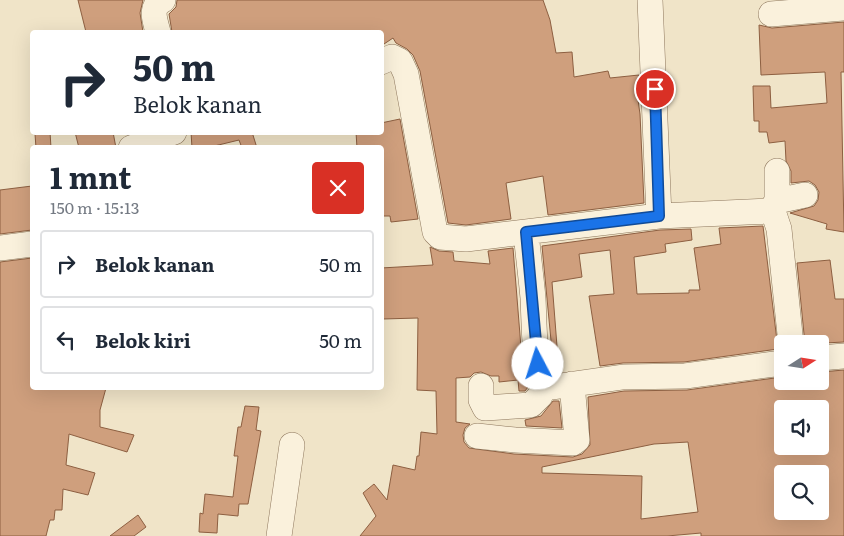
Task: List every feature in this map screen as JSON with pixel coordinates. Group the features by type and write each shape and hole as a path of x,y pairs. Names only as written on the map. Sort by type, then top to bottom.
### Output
{"street":[{"path":"158,30 154,8 163,0"},
{"path":"650,0 659,216"},
{"path":"771,14 844,8"},
{"path":"384,61 392,57 400,61 406,74 435,232 444,238 466,239 659,216 774,206 804,195"},
{"path":"139,145 167,135"},
{"path":"777,171 774,214 779,229 790,335"},
{"path":"481,386 481,400 485,408 531,404 540,396 544,386 539,376 536,352 526,232"},
{"path":"0,248 30,244"},
{"path":"829,357 844,356"},
{"path":"544,386 553,387 623,377 685,376 774,364"},
{"path":"477,436 573,443 577,440 572,384"},
{"path":"279,536 292,445"}],"building":[{"path":"78,0 143,0 140,13 143,30 86,30"},
{"path":"177,0 543,0 550,20 556,53 572,52 574,77 608,71 610,78 639,75 639,93 637,93 640,114 644,203 548,215 543,176 506,183 511,219 466,225 448,223 420,71 413,55 396,43 393,38 384,44 384,30 172,30 169,14 176,7"},
{"path":"844,22 844,72 841,72 844,232 826,229 827,224 790,213 814,206 818,200 819,192 815,185 809,181 791,183 791,171 786,161 785,141 769,143 767,132 759,132 759,121 754,121 753,86 770,86 771,108 827,103 825,72 761,75 759,25 772,28"},
{"path":"400,119 418,219 391,222 390,216 384,216 384,145 357,145 356,135 384,135 384,122"},
{"path":"35,135 50,135 51,145 36,145"},
{"path":"76,135 114,135 115,145 78,145"},
{"path":"191,135 253,135 256,145 241,145 239,140 218,145 192,145"},
{"path":"30,186 30,230 0,234 0,190"},
{"path":"763,226 776,335 774,335 774,350 684,362 623,363 600,366 589,296 614,294 610,250 579,254 582,277 552,282 559,372 554,372 542,246 660,230 691,229 692,240 665,244 666,252 634,257 637,294 689,293 689,290 700,290 694,248 721,244 719,228"},
{"path":"430,247 439,251 453,252 454,261 490,264 488,251 513,248 522,360 528,387 525,391 519,391 518,380 499,382 499,376 491,376 481,372 474,373 470,377 456,378 456,422 470,424 465,428 463,435 464,442 469,448 514,454 573,457 582,454 590,445 588,397 624,391 687,390 774,378 774,390 829,390 829,371 844,370 844,536 701,536 701,533 667,536 360,536 376,516 363,493 374,484 387,500 393,465 415,470 417,456 419,456 421,432 437,434 436,391 417,390 418,318 384,319 384,268 433,265","holes":["688,442 698,512 641,519 642,476 542,473 542,467 654,444"]},
{"path":"30,258 30,390 105,390 100,410 100,427 134,435 127,452 69,434 66,465 95,473 88,495 63,489 62,510 55,510 54,520 50,520 46,536 0,536 0,262"},
{"path":"830,260 835,299 844,299 844,342 829,343 829,335 804,335 797,263"},
{"path":"553,401 559,401 562,428 526,426 525,420 541,416"},
{"path":"245,406 259,407 256,430 261,431 248,504 239,504 238,516 218,514 217,533 199,532 200,513 203,514 205,494 233,497 238,456 234,456 238,427 241,427"},
{"path":"138,515 146,527 134,536 110,536"}],"route":[{"path":"538,364 526,232 659,216 655,89"}]}
